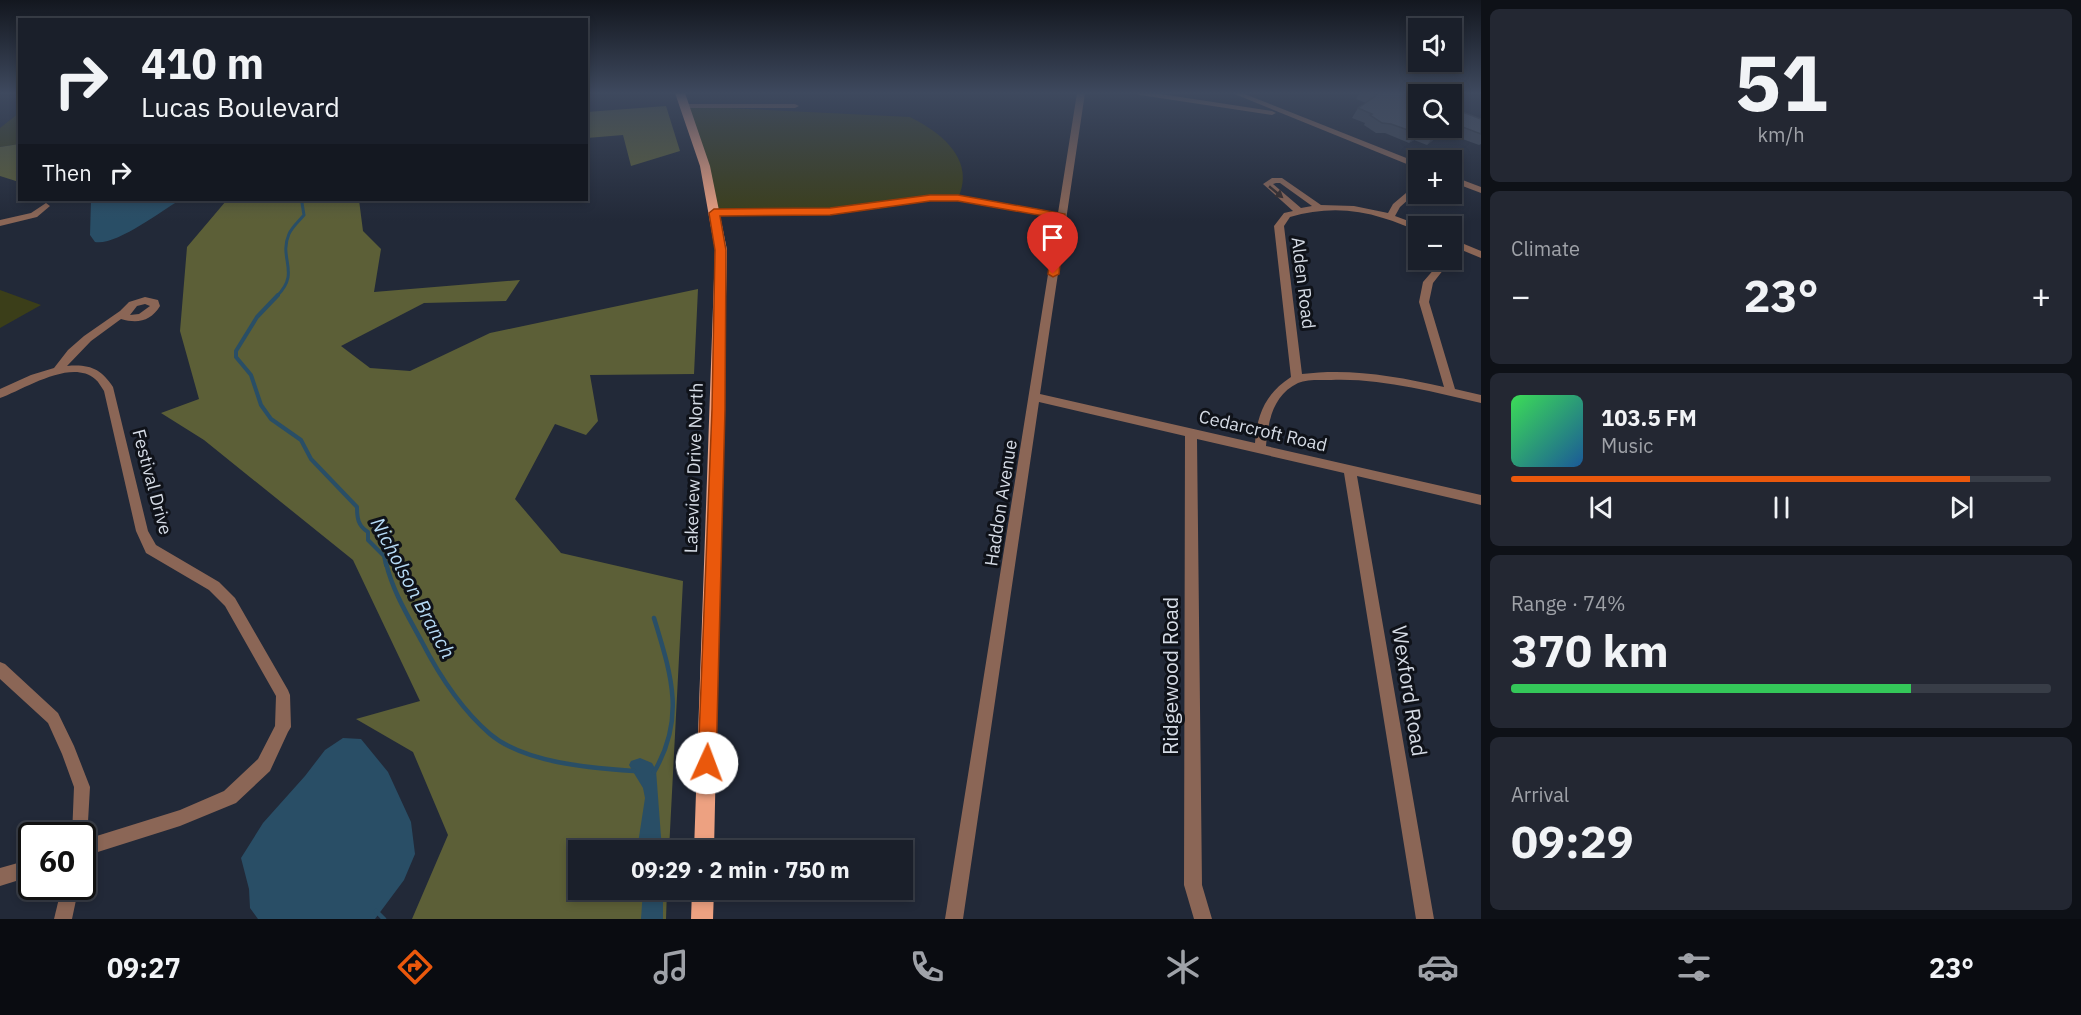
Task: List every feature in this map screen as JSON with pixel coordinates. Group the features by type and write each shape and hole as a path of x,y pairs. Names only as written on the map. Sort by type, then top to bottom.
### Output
{"main road":[{"name":"Lakeview Drive North","path":"695,136 705,166 721,250 704,840"},
{"path":"702,919 703,900"}],"street":[{"name":"Haddon Avenue","path":"954,919 1074,136"},
{"path":"1344,136 1408,162"},
{"path":"1299,210 1267,183 1275,180 1282,182 1317,206"},
{"path":"1462,183 1481,190"},
{"path":"1390,217 1396,207 1408,196"},
{"path":"714,213 830,212 930,198 958,198 1062,216"},
{"path":"0,223 34,214 46,206"},
{"name":"Alden Road","path":"1297,379 1279,226 1287,215 1317,206 1355,208 1408,224"},
{"path":"1462,247 1481,255"},
{"path":"1439,270 1428,282 1424,302 1451,393"},
{"path":"58,370 69,354 86,337 124,313"},
{"name":"Festival Drive","path":"0,394 20,382 58,370 99,375 109,390 142,531 151,549 214,586 230,602 283,695 283,727 264,765 230,797 180,818 96,845"},
{"path":"1260,449 1265,410 1278,392 1297,379 1320,375 1360,375 1481,399"},
{"name":"Cedarcroft Road","path":"1036,397 1481,500"},
{"name":"Ridgewood Road","path":"1191,432 1193,885 1203,919"},
{"name":"Wexford Road","path":"1350,470 1425,919"},
{"path":"0,669 53,718 69,751 82,788 81,822"},
{"path":"0,877 18,871"},
{"path":"63,919 67,900"}],"green space":[{"path":"0,136 18,136 18,144 0,147"},
{"path":"588,136 612,136 588,138"},
{"path":"623,136 675,136 680,151 631,166"},
{"path":"693,136 940,136 952,148 959,159 962,171 962,184 958,198 859,209 714,213"},
{"path":"18,144 18,182 0,176 0,147"},
{"path":"226,201 359,201 363,231 381,249 374,292 520,280 506,301 424,303 341,346 370,368 410,371 490,333 698,289 694,374 590,375 598,421 586,435 555,424 515,499 561,553 683,581 670,840 568,840 568,900 667,900 666,919 412,919 448,835 413,752 356,719 420,701 353,560 204,440 161,413 199,399 180,331 187,247"},
{"path":"0,290 41,305 0,328"}],"water":[{"path":"91,201 178,201 114,239 95,242 90,235"},
{"path":"343,738 361,739 388,772 411,822 415,854 404,880 375,919 258,919 250,908 249,889 241,858 263,823 325,750"},
{"path":"640,758 652,763 656,770 661,840 639,840 645,798 643,788 629,765 631,761"},
{"path":"642,900 663,900 663,919 641,919"}],"waterway":[{"name":"Nicholson Branch","path":"277,296 287,280 286,243 290,231 304,215 302,203 304,201"},
{"name":"Nicholson Branch","path":"278,295 257,317 236,351 236,357 251,375 261,405 271,419 301,440 311,459 357,507 360,524 368,532 368,540 384,556 386,565"},
{"name":"Nicholson Branch","path":"386,563 401,604 436,667 460,703 490,734 504,744 539,758 579,766 634,771"},
{"path":"654,618 670,677 673,714 664,752 654,772"},
{"path":"376,911 384,919"}],"route":[{"path":"707,763 721,250 714,213 830,212 930,198 958,198 1062,216 1053,274"}]}
